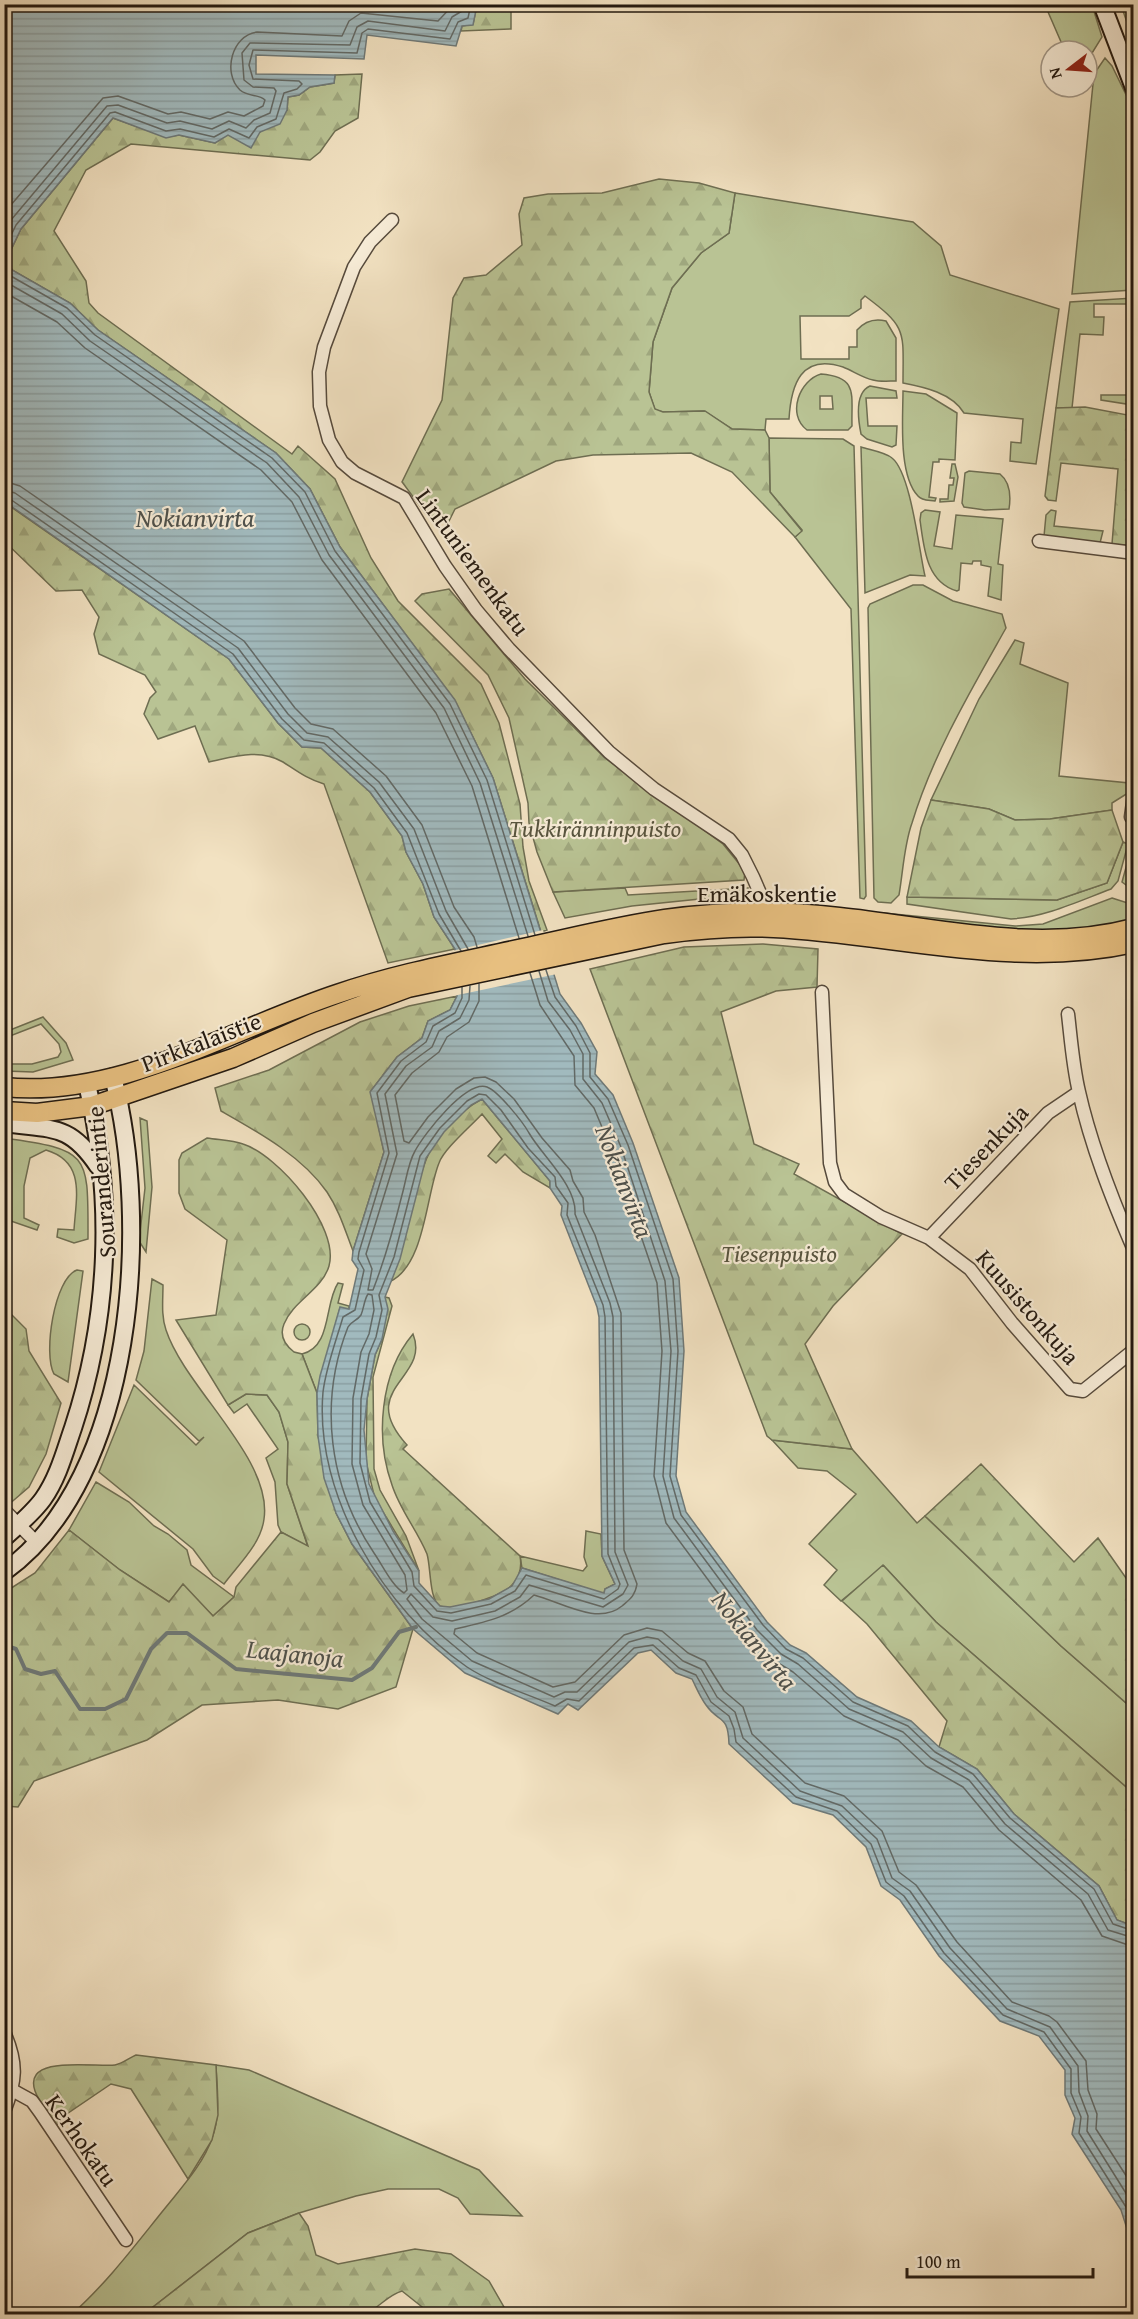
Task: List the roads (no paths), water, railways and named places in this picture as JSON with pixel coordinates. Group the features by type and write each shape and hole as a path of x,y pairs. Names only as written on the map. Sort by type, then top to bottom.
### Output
{"main road":[{"name":"Emäkoskentie","path":"406,981 582,944 705,914 764,912 842,917 937,931 1012,938 1077,936 1134,928"},
{"name":"Emäkoskentie","path":"582,944 706,928 756,927 993,951 1075,952 1134,943"},
{"name":"Pirkkalaistie","path":"4,1087 46,1089 87,1084 113,1077 325,998 406,981"},
{"name":"Pirkkalaistie","path":"4,1111 37,1113 92,1106 119,1098 233,1058 406,981"}],"street":[{"path":"1102,4 1134,88"},
{"name":"Lintuniemenkatu","path":"392,220 370,242 354,267 324,347 319,372 320,406 329,440 342,462 355,473 404,498 445,567 476,610 509,649 609,752 654,789 729,839 742,855 753,877 763,900 764,912"},
{"path":"1040,541 1134,553"},
{"path":"1131,817 1134,795"},
{"name":"Kuusistonkuja","path":"822,992 830,1162 835,1182 844,1194 856,1203 929,1238 970,1269 1012,1323 1070,1389 1083,1391 1134,1350"},
{"path":"1068,1014 1079,1092 1109,1192 1134,1250"},
{"name":"Souranderintie","path":"4,1572 37,1544 62,1511 95,1443 111,1396 133,1263 131,1191 119,1098 113,1077"},
{"name":"Souranderintie","path":"4,1538 43,1500 62,1462 81,1404 92,1355 102,1290 105,1251 103,1173 87,1084"},
{"name":"Tiesenkuja","path":"929,1238 1048,1113 1079,1092"},
{"path":"4,1123 51,1128 67,1134 87,1149 103,1173"},
{"path":"4,1510 37,1544"},
{"name":"Kerhokatu","path":"4,2032 12,2051 15,2079 12,2090 32,2101 126,2240"},
{"path":"4,2112 12,2090"}],"water":[{"name":"Nokianvirta","path":"4,5 477,5 473,25 462,26 456,46 367,35 364,59 256,55 256,74 335,75 334,83 310,87 299,95 288,97 287,110 280,124 260,132 251,148 228,135 215,143 179,135 166,138 113,118 21,229 7,258 12,270 70,303 98,330 276,453 310,489 340,547 455,700 493,778 560,994 581,1023 597,1052 595,1074 613,1095 633,1143 679,1278 684,1351 676,1476 686,1512 767,1622 790,1645 806,1653 857,1697 911,1721 939,1747 977,1769 1014,1814 1099,1886 1117,1920 1133,1926 1133,2239 1128,2232 1121,2210 1072,2134 1075,2118 1065,2095 1065,2070 1039,2036 1000,2021 939,1956 900,1900 881,1886 866,1847 833,1815 793,1803 729,1744 725,1723 706,1705 692,1679 676,1673 651,1650 638,1653 578,1710 568,1704 558,1714 465,1673 413,1629 352,1544 336,1513 324,1478 318,1436 317,1393 340,1307 349,1309 358,1269 352,1260 353,1251 384,1152 370,1092 397,1057 422,1038 428,1021 450,1010 457,996 455,949 434,917 423,884 406,852 402,836 370,792 321,748 302,747 278,723 229,659 5,502","holes":["482,1099 550,1181 550,1188 562,1206 561,1215 599,1317 602,1556 615,1584 605,1589 604,1593 522,1568 512,1586 489,1599 450,1607 440,1606 419,1583 419,1571 393,1531 369,1484 364,1430 375,1355 382,1339 388,1309 385,1297 400,1259 426,1158 444,1132 471,1105"]}],"waterway":[{"name":"Laajanoja","path":"4,1645 16,1649 25,1669 41,1674 55,1671 80,1709 105,1709 126,1699 151,1649 167,1633 187,1633 236,1669 352,1680 372,1668 399,1632 416,1627"}],"park label":[{"name":"Tukkiränninpuisto","path":"595,828"},
{"name":"Tiesenpuisto","path":"779,1253"}]}
